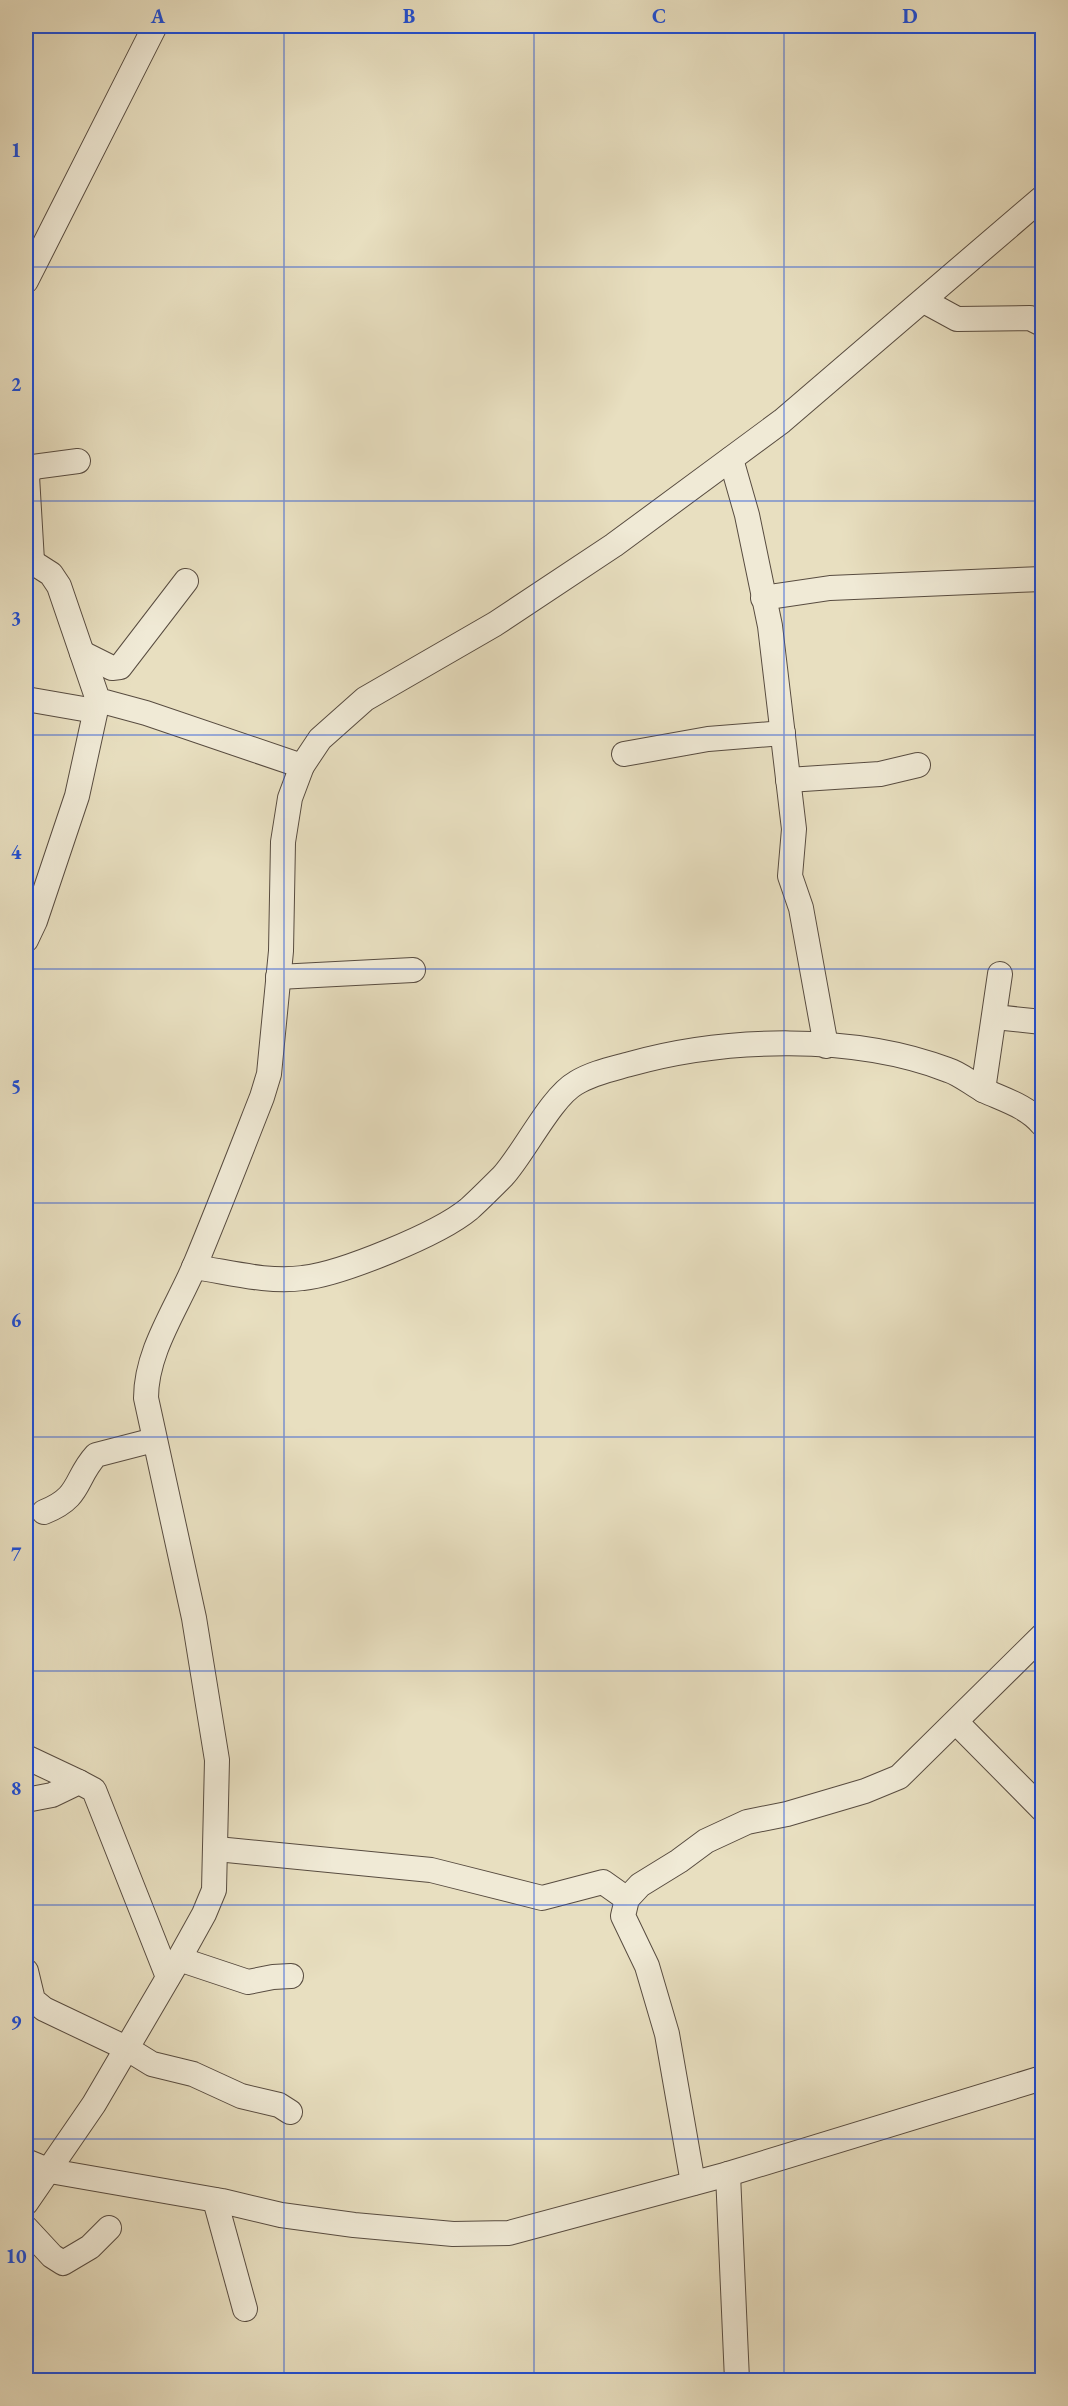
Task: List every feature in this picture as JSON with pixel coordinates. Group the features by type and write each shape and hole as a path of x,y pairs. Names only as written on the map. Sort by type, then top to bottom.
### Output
{"street":[{"path":"26,281 155,26"},
{"path":"26,2203 50,2171 126,2048 174,1968 204,1914 214,1890 217,1849 217,1760 194,1618 154,1440 146,1398 146,1380 151,1362 194,1267 267,1082 278,977 283,842 290,798 302,766 320,739 365,699 495,624 614,544 782,421 1042,198"},
{"path":"924,301 957,319 1030,318 1042,324"},
{"path":"731,459 747,515 770,626 794,829 790,876 801,909 826,1046"},
{"path":"26,940 35,921 77,796 97,706 59,586 51,574 29,560 27,476 33,467 78,461"},
{"path":"763,598 830,588 1042,579"},
{"path":"82,653 112,668 120,668 186,581"},
{"path":"26,699 146,713 302,766"},
{"path":"624,754 708,739 783,733"},
{"path":"788,780 880,774 918,765"},
{"path":"278,977 413,970"},
{"path":"983,1090 1000,974"},
{"path":"995,1017 1042,1022"},
{"path":"194,1267 263,1277 302,1279 338,1270 404,1245 467,1210 504,1174 551,1110 575,1083 608,1070 674,1052 737,1044 826,1046 874,1050 950,1070 983,1090 1013,1103 1042,1124"},
{"path":"44,1512 55,1508 73,1494 96,1455 154,1440"},
{"path":"693,2183 667,2034 647,1966 623,1917 627,1899 640,1885 680,1862 706,1840 747,1822 787,1814 886,1785 899,1777 1042,1636"},
{"path":"956,1722 1042,1809"},
{"path":"26,1757 94,1790 174,1968"},
{"path":"26,1800 52,1795 79,1782"},
{"path":"217,1849 431,1870 542,1898 603,1882 627,1899"},
{"path":"174,1968 248,1982 291,1976"},
{"path":"26,1971 33,2000 44,2009 126,2048 152,2064 193,2074 242,2096 279,2106 290,2112"},
{"path":"26,2161 50,2171 215,2200 281,2215 388,2230 453,2235 509,2233 728,2174 1042,2078"},
{"path":"728,2174 737,2380"},
{"path":"215,2200 245,2309"},
{"path":"26,2228 52,2256 63,2263 90,2247 109,2228"}]}
